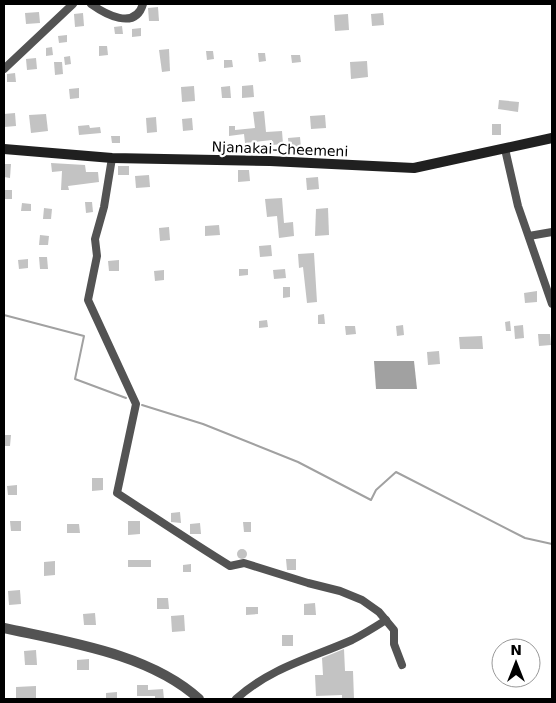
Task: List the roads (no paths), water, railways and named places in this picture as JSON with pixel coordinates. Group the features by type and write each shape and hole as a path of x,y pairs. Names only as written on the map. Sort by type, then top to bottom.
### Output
{"main road":[{"name":"Njanakai-Cheemeni","path":"4,149 112,158 270,160 414,168 552,138"}],"street":[{"path":"4,69 73,4"},
{"path":"91,4 117,19 127,18 139,12 143,4"},
{"path":"505,149 518,206 530,236 552,304"},
{"path":"112,158 104,207 95,239 98,256 88,300 136,404 116,493 147,511 168,528 230,566 244,563 340,591 362,600 386,620 394,630 394,644 402,665"},
{"path":"530,236 552,232"},
{"path":"236,699 260,681 311,655 353,639 386,620"},
{"path":"4,628 101,651 166,674 199,699"}],"waterway":[{"path":"4,315 84,336 75,379 126,398"},
{"path":"142,405 203,424 298,462 371,500 376,490 396,472 525,538 552,544"}]}
